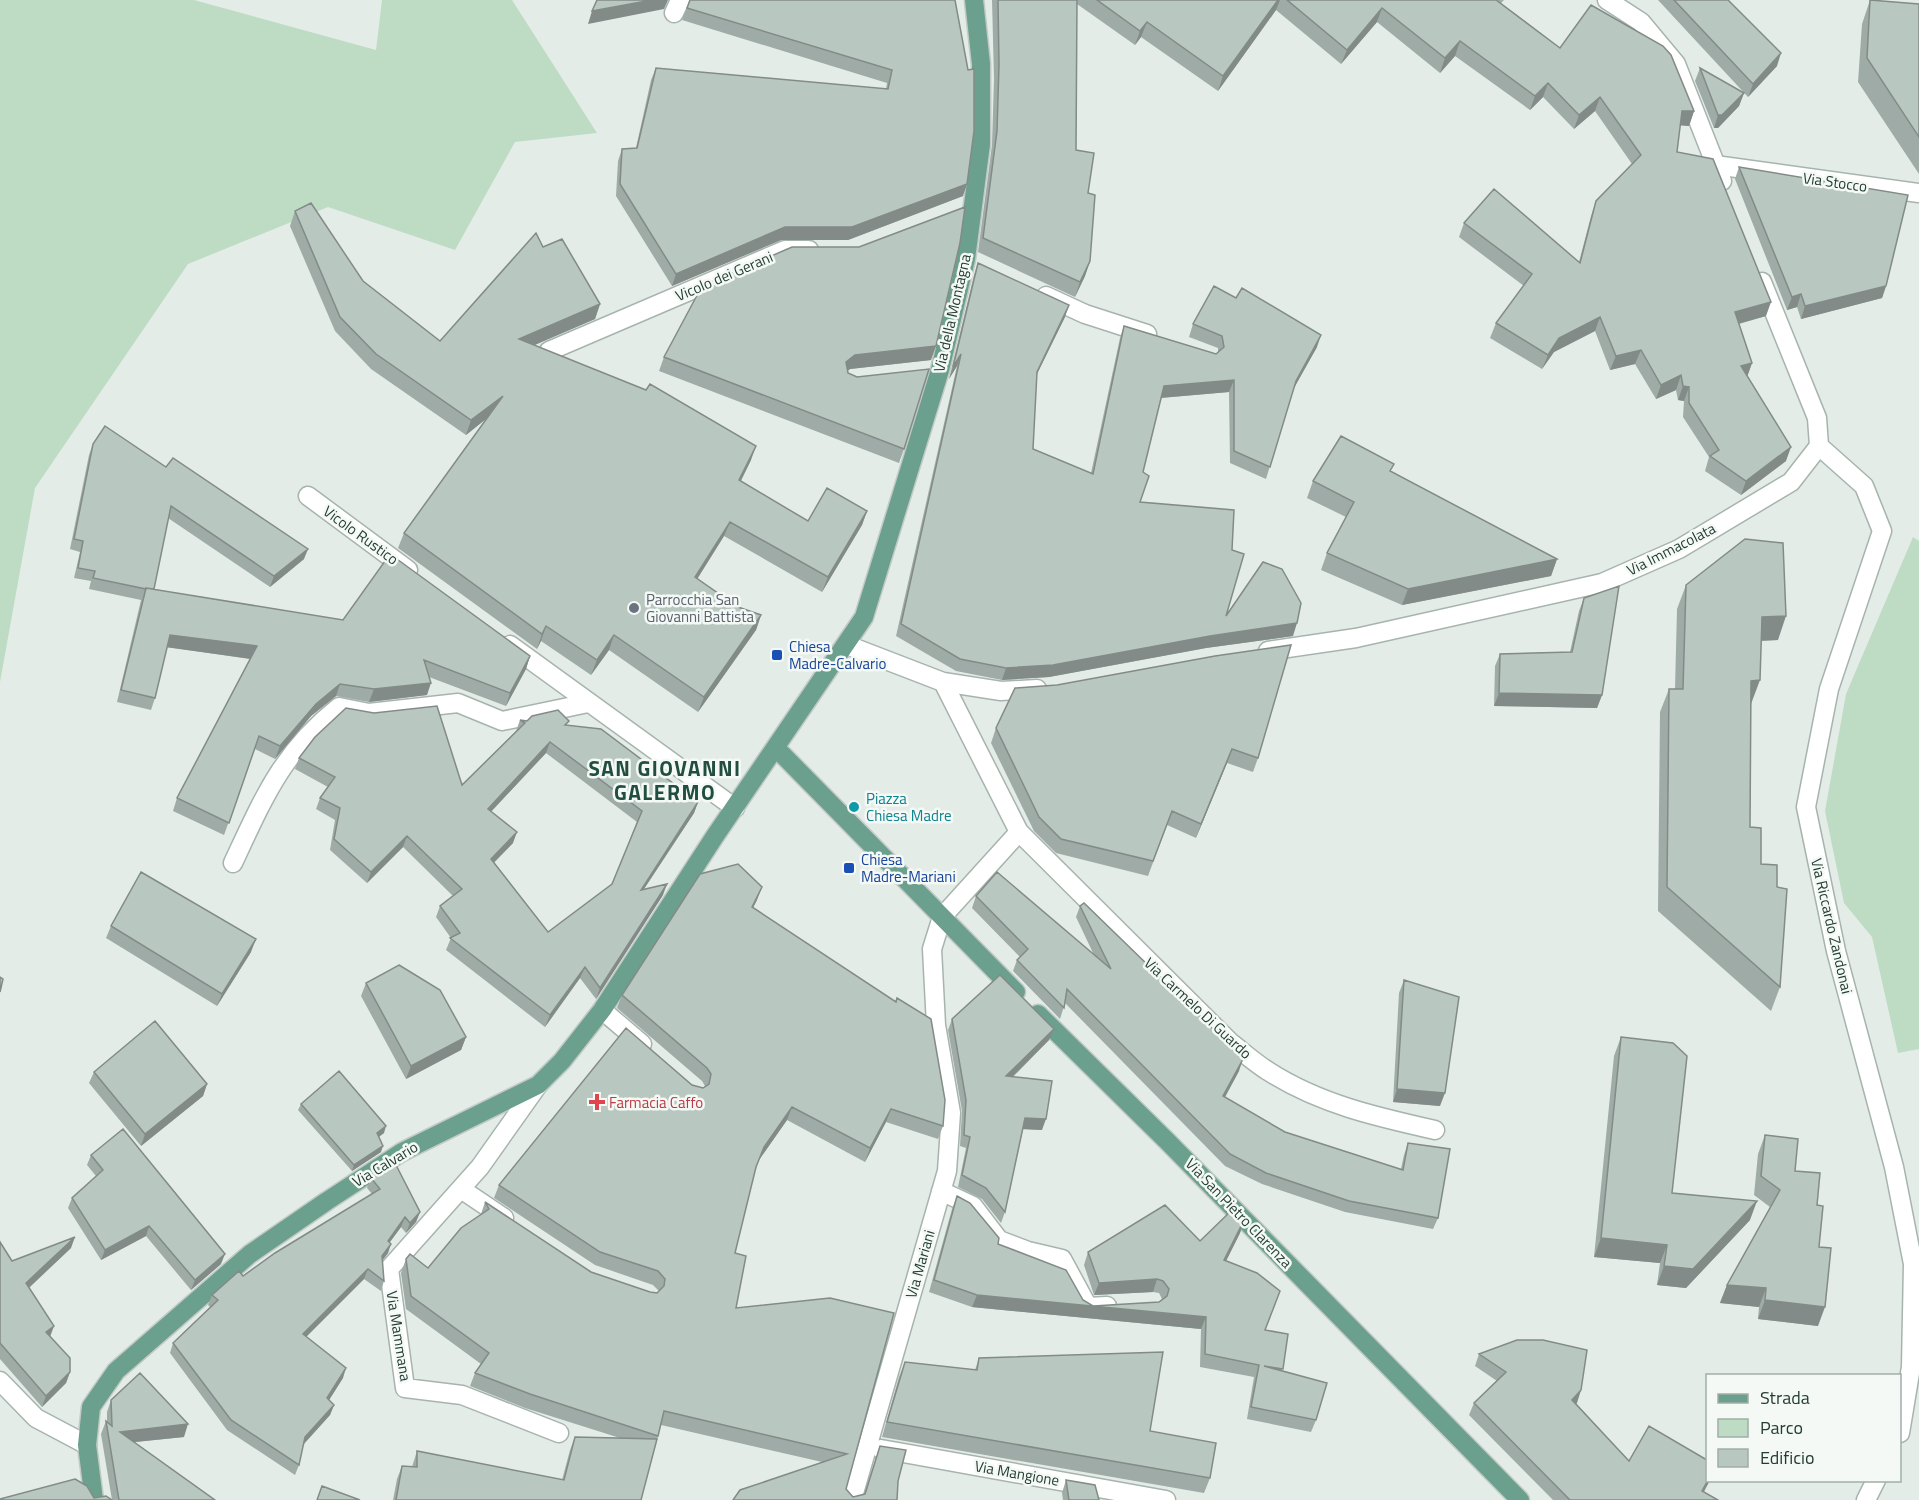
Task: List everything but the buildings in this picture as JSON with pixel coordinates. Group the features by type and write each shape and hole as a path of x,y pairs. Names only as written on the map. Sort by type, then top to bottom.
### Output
{"main road":[{"name":"Via della Montagna","path":"776,747 864,617 940,370 966,259 981,144 981,64 974,0"},
{"name":"Via Calvario","path":"94,1500 87,1445 91,1407 116,1371 250,1254 402,1152 538,1085 562,1061 602,1010 776,747"},
{"name":"Via San Pietro Clarenza","path":"776,747 1520,1500"}],"street":[{"path":"1607,0 1641,22 1676,64 1730,200"},
{"name":"Via Stocco","path":"1715,165 1919,193"},
{"path":"950,213 973,204"},
{"name":"Vicolo dei Gerani","path":"549,351 785,250 829,251"},
{"path":"966,259 988,268"},
{"path":"1755,265 1817,418 1819,446"},
{"path":"1031,289 1085,314 1164,340"},
{"path":"918,373 940,370"},
{"name":"Via Immacolata","path":"1253,652 1356,638 1602,583 1679,549 1791,483 1819,446"},
{"name":"Via Riccardo Zandonai","path":"1819,446 1864,486 1882,531 1829,689 1806,807 1836,951 1894,1167 1912,1264 1911,1367 1901,1422"},
{"name":"Vicolo Rustico","path":"308,496 424,582"},
{"path":"491,631 735,808"},
{"path":"847,645 943,682 1001,691 1050,688"},
{"name":"Via Carmelo Di Guardo","path":"943,682 1023,837 1231,1043 1268,1071 1334,1104 1435,1130"},
{"path":"232,862 271,781 313,728 339,707 369,713 458,703 502,721 588,703"},
{"path":"948,923 1023,837"},
{"name":"Via Mariani","path":"852,1500 947,1171 951,1113 936,1025 932,949 948,923"},
{"path":"602,1010 653,1054"},
{"path":"520,1229 461,1189 480,1167 538,1085"},
{"name":"Via Mammana","path":"461,1189 389,1269 405,1388 462,1395 559,1433"},
{"path":"941,1191 974,1206 999,1240 1028,1251 1062,1259 1088,1307 1120,1305"},
{"path":"0,1381 36,1418 87,1445"},
{"name":"Via Mangione","path":"868,1446 1124,1496 1166,1500"},
{"path":"1866,1500 1875,1482"}],"green space":[{"path":"0,0 194,0 376,50 382,0 512,0 597,133 515,142 455,250 328,207 188,264 35,488 0,682"},
{"path":"1913,537 1919,541 1919,1049 1898,1053 1872,937 1844,903 1825,811 1846,694"}],"place":[{"name":"Parrocchia San Giovanni Battista","path":"634,608"},
{"name":"Chiesa Madre-Calvario","path":"777,655"},
{"name":"Piazza Chiesa Madre","path":"854,807"},
{"name":"Chiesa Madre-Mariani","path":"849,868"},
{"name":"Farmacia Caffo","path":"597,1102"}],"district":[{"name":"SAN GIOVANNI GALERMO","path":"665,780"}]}
